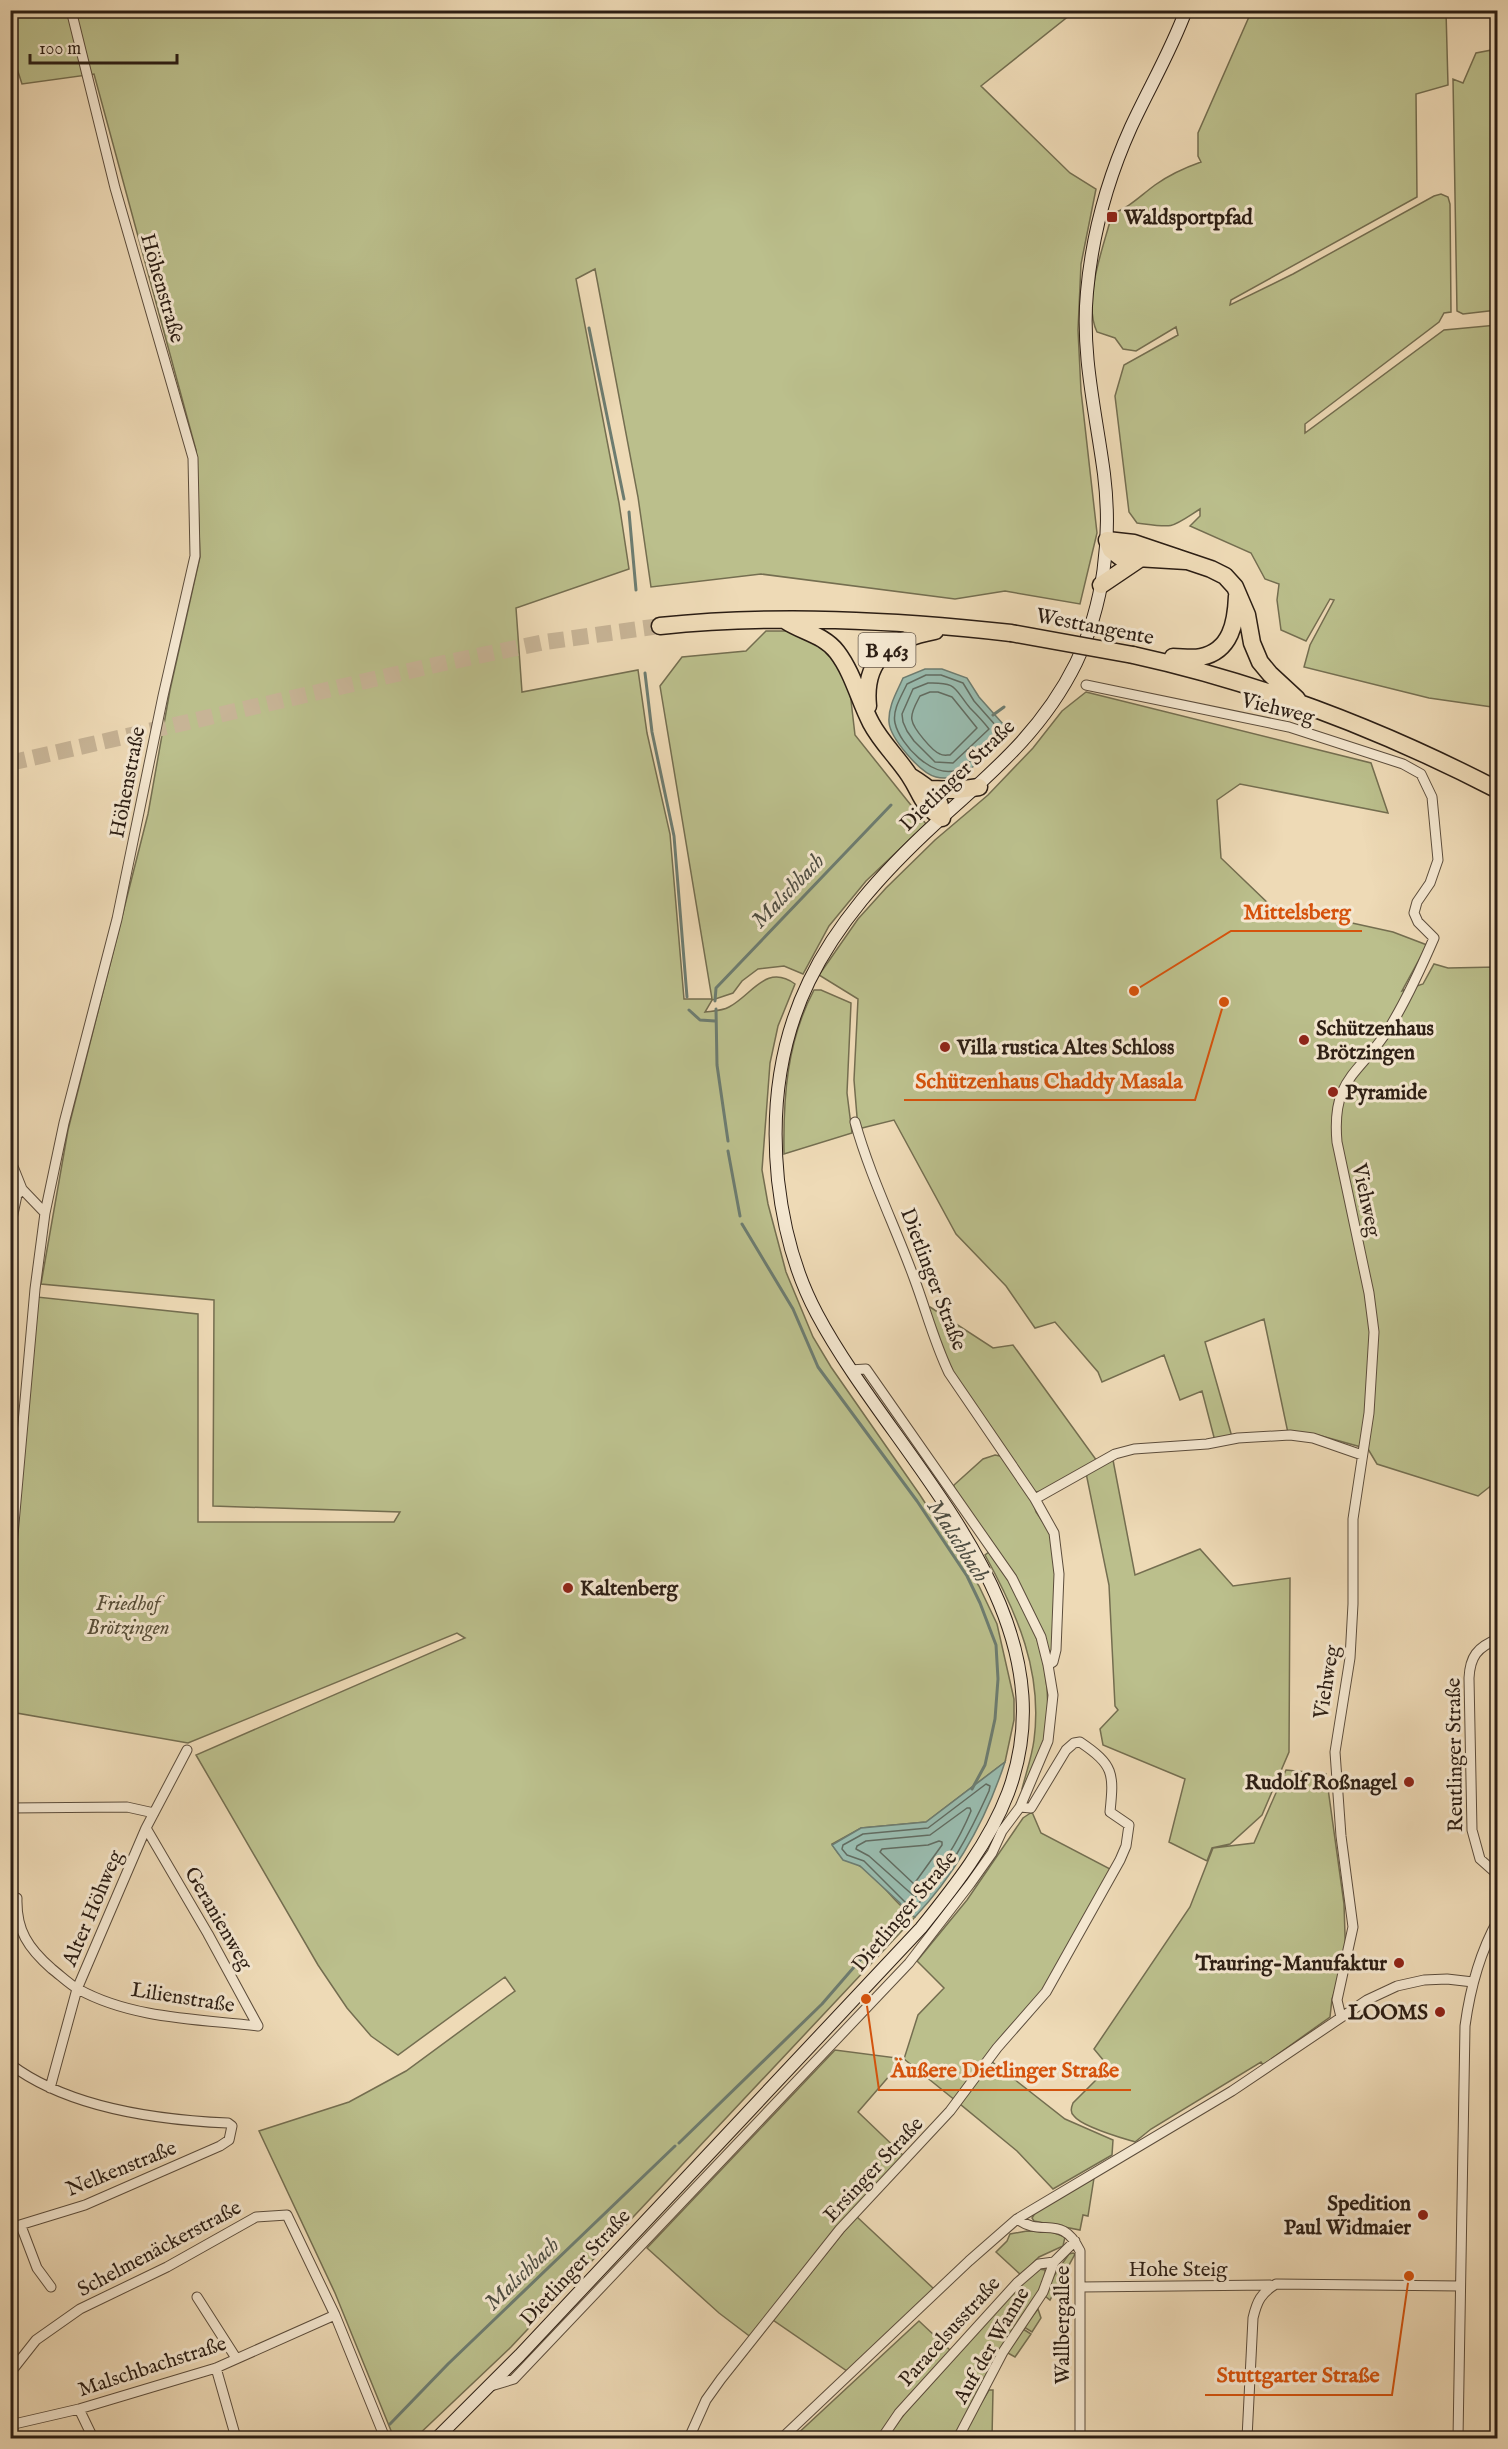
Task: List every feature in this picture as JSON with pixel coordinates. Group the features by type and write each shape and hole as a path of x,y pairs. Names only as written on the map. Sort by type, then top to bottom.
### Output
{"highway":[{"name":"B 463","path":"1186,561 1138,560 1120,557 1111,550 1107,540 1134,543 1211,569 1225,576 1237,592 1247,615 1251,643 1260,662 1302,704"},
{"path":"1101,585 1138,560"},
{"name":"B 463","path":"1141,657 1204,657 1219,649 1235,625 1237,592"},
{"name":"B 463","path":"783,619 797,628 813,633 836,651 847,668 869,719 881,740 909,776 926,807 942,818"},
{"name":"Westtangente","path":"660,626 783,619 854,619 1011,633 1141,657 1242,684 1349,721 1433,758 1497,790"},
{"name":"B 463","path":"869,719 866,689 872,670 888,648 900,640 917,634 958,627"},
{"name":"B 463","path":"909,776 931,789 957,790 978,787"},
{"path":"931,789 942,805 942,818"}],"main road":[{"name":"Dietlinger Straße","path":"437,2439 490,2386 921,1928 978,1852 1009,1792 1020,1745 1022,1715 1021,1686 1010,1630 1000,1603 972,1548 850,1370 814,1309 799,1272 783,1210 778,1179 776,1120 781,1064 798,1003 840,927 888,868 978,787 1029,736 1070,674 1086,638 1101,585 1107,540 1104,475 1086,342 1087,294 1091,261 1113,175 1129,131 1173,43 1186,10"}],"street":[{"name":"Höhenstraße","path":"10,1568 35,1289 45,1212 64,1124 119,907 161,703 195,556 193,458 115,188 71,10"},
{"name":"Viehweg","path":"1086,685 1289,727 1403,764 1420,774 1432,797 1438,860 1430,884 1417,902 1414,913 1418,922 1434,938 1389,1028 1346,1082 1337,1102 1335,1119 1336,1142 1369,1293 1374,1332 1369,1413 1353,1519 1353,1604 1350,1658 1335,1752 1341,1836 1353,1927 1337,2000 1341,2017"},
{"name":"Dietlinger Straße","path":"855,1122 865,1158 914,1278 938,1351 949,1373 1035,1499 1054,1533 1059,1574 1056,1650 1053,1662 1048,1665"},
{"path":"10,1159 22,1189 45,1212"},
{"path":"10,1228 17,1195 22,1189"},
{"name":"Dietlinger Straße","path":"490,2386 514,2379 909,1963 970,1884 1020,1807 1049,1735 1053,1695 1048,1665 1041,1636 1012,1578 866,1370 850,1370"},
{"path":"1035,1499 1115,1454 1134,1449 1290,1435 1313,1438 1362,1455"},
{"name":"Reutlinger Straße","path":"1497,1639 1480,1647 1472,1656 1469,1678 1472,1830 1480,1859 1497,1875"},
{"name":"Dietlinger Straße","path":"1020,1807 1031,1808 1066,1750 1074,1743 1080,1742"},
{"name":"Ersinger Straße","path":"689,2439 706,2400 721,2379 840,2229 950,2112 996,2048 1046,1992 1102,1893 1126,1846 1129,1825 1110,1812 1113,1783 1107,1765 1080,1742"},
{"name":"Alter Höhweg","path":"50,2088 76,1989 146,1828 187,1750"},
{"path":"10,1808 127,1807 154,1813"},
{"name":"Geranienweg","path":"146,1828 258,2026"},
{"name":"Lilienstraße","path":"17,1898 17,1916 21,1934 43,1961 76,1989 132,2010 258,2026"},
{"path":"1458,2439 1463,2050 1468,2002 1473,1982 1484,1948 1497,1920"},
{"path":"782,2439 969,2261 1017,2219 1232,2091 1367,2000 1397,1986 1434,1979 1473,1982"},
{"path":"10,2064 50,2088"},
{"name":"Nelkenstraße","path":"10,2228 85,2205 229,2140 232,2126 228,2123 185,2121 118,2109 50,2088"},
{"name":"Schelmenäckerstraße","path":"10,2373 36,2340 80,2308 167,2267 256,2217 287,2216 335,2315 385,2439"},
{"name":"Wallbergallee","path":"1017,2219 1026,2226 1066,2231 1080,2251 1080,2439"},
{"path":"21,2226 37,2268 51,2287"},
{"name":"Auf der Wanne","path":"958,2439 1003,2352 1043,2292 1054,2262 1075,2241"},
{"name":"Paracelsusstraße","path":"882,2439 899,2413 1017,2283 1039,2264 1054,2262"},
{"path":"1247,2439 1253,2318 1256,2303 1264,2291 1276,2284"},
{"name":"Hohe Steig","path":"1081,2288 1276,2284 1460,2286"},
{"path":"196,2297 236,2358"},
{"name":"Malschbachstraße","path":"10,2425 80,2409 216,2368 335,2315"},
{"path":"216,2368 236,2439"},
{"path":"80,2409 93,2439"}],"green space":[{"path":"1252,10 1446,11 1448,85 1416,94 1417,197 1231,300 1230,305 1293,274 1434,196 1441,194 1448,197 1450,204 1451,312 1444,313 1439,322 1305,424 1305,433 1444,330 1497,325 1497,706 1429,698 1304,667 1310,645 1334,600 1330,599 1306,641 1281,630 1277,600 1279,584 1265,579 1251,553 1190,526 1200,516 1200,509 1176,524 1165,526 1137,523 1129,512 1115,396 1124,365 1178,335 1176,327 1136,351 1123,349 1115,338 1097,332 1092,305 1096,273 1112,214 1130,205 1166,178 1201,162 1198,156 1198,133"},
{"name":"Friedhof Brötzingen","path":"10,11 1075,11 981,86 1070,173 1096,189 1081,264 1078,330 1081,391 1097,533 1080,604 1005,591 955,599 761,574 651,587 638,497 595,269 576,279 619,503 629,569 516,608 522,692 638,670 647,733 670,834 684,999 712,999 660,686 682,657 746,651 766,631 800,634 831,653 850,692 855,735 926,824 866,881 829,926 803,974 784,966 758,969 742,981 733,993 712,1000 705,1012 729,1007 767,979 785,978 795,984 778,1026 770,1063 762,1170 768,1204 786,1272 813,1337 831,1367 920,1495 979,1586 997,1624 1014,1699 1014,1720 1005,1762 926,1822 861,1828 832,1844 842,1858 868,1871 901,1906 915,1917 511,2347 415,2438 394,2438 335,2293 259,2131 349,2102 406,2071 515,1991 505,1977 398,2055 371,2036 347,2008 318,1965 196,1755 465,1638 457,1633 188,1743 11,1712 11,1609 37,1297 198,1314 198,1522 394,1522 400,1512 213,1506 214,1300 41,1284 68,1130 148,814 170,690 200,557 196,450 94,74 22,84 11,50"},
{"path":"1497,49 1497,310 1463,314 1457,311 1453,79 1463,83 1476,53"},
{"path":"1086,692 1371,763 1388,813 1240,784 1217,800 1221,858 1270,905 1393,932 1427,945 1402,991 1423,984 1434,964 1448,968 1497,967 1497,1481 1478,1496 1377,1464 1368,1449 1318,1435 1288,1433 1264,1319 1205,1342 1232,1437 1215,1441 1202,1391 1180,1400 1164,1355 1102,1382 1098,1372 1055,1322 1035,1328 1006,1286 956,1234 894,1120 858,1129 854,1080 858,999 819,975 858,919 886,888 935,840 988,795 1033,748 1062,711"},
{"path":"814,990 821,990 851,1003 847,1093 852,1133 784,1154 784,1112 788,1070 798,1029"},
{"path":"930,1307 993,1348 1013,1345 1097,1461 1043,1491 1035,1492 947,1365 927,1308"},
{"path":"995,1455 1005,1457 1051,1534 1056,1577 1053,1654 1050,1654 1033,1610 1009,1569 954,1491 954,1485 983,1459"},
{"path":"1113,1460 1135,1575 1200,1549 1233,1586 1290,1578 1289,1752 1262,1815 1230,1844 1212,1848 1207,1861 1169,1842 1185,1779 1103,1745 1100,1729 1118,1710 1115,1706 1109,1585 1086,1473"},
{"path":"989,1552 1017,1593 1028,1616 1044,1664 1047,1714 1044,1739 1024,1791 1022,1789 1034,1740 1035,1691 1025,1644 1017,1621 985,1555"},
{"path":"1286,1770 1326,1774 1344,1904 1346,1958 1332,1999 1330,2017 1263,2065 1261,2062 1151,2129 1135,2142 1103,2132 1078,2120 1071,2110 1073,2103 1109,2067 1094,2049 1190,1907 1213,1848 1254,1843"},
{"path":"1032,1812 1041,1833 1112,1870 1042,1991 956,2101 904,2059 918,2015 944,1988 917,1961 967,1900 1023,1818"},
{"path":"835,2050 904,2059 858,2112 905,2157 752,2338 719,2313 647,2248"},
{"path":"991,2061 1065,2119 1113,2140 1112,2155 1053,2189 1017,2151 960,2104"},
{"path":"1094,2178 1088,2216 1083,2215 1080,2230 1034,2221 1032,2218 1035,2213"},
{"path":"856,2216 934,2289 847,2371 773,2320"},
{"path":"1027,2231 1052,2232 1065,2237 1063,2246 1039,2257 1021,2275 996,2252 1007,2241 1010,2234"},
{"path":"1069,2254 1075,2254 1050,2300 1045,2296 1053,2277"},
{"path":"1039,2269 1045,2270 1046,2279 956,2438 887,2438 905,2413 1025,2279"},
{"path":"1038,2309 1041,2318 1032,2332 1024,2327"},
{"path":"919,2321 951,2351 880,2438 793,2438"},
{"path":"1023,2329 1031,2334 1015,2357 1006,2352"},
{"path":"989,2390 993,2390 992,2438 960,2438"}],"water":[{"path":"925,669 942,669 967,678 979,697 1003,724 1002,738 976,764 957,776 939,778 929,774 914,762 891,729 890,710 903,678"},
{"path":"1005,1762 989,1804 969,1844 944,1882 915,1917 906,1912 900,1903 860,1866 843,1860 832,1845 861,1828 926,1822"}],"waterway":[{"path":"589,328 624,499"},
{"path":"629,512 636,590"},
{"path":"645,673 652,732 674,836 687,997"},
{"name":"Malschbach","path":"993,715 1004,707"},
{"name":"Malschbach","path":"715,1001 716,988 891,805"},
{"name":"Malschbach","path":"716,1009 717,1065 728,1141"},
{"path":"689,1010 700,1020 715,1021"},
{"name":"Malschbach","path":"728,1151 740,1216"},
{"name":"Malschbach","path":"742,1224 793,1309 818,1367 917,1501 967,1576 980,1603 996,1645 998,1679 995,1719 985,1765 972,1789"},
{"name":"Malschbach","path":"679,2143 822,2004 874,1944"},
{"name":"Malschbach","path":"390,2424 448,2364 675,2146"}],"tunnel":[{"path":"10,763 444,663 545,642 660,626"}],"place":[{"name":"Waldsportpfad","path":"1112,217"},
{"name":"Mittelsberg","path":"1134,991"},
{"name":"Schützenhaus Chaddy Masala","path":"1224,1002"},
{"name":"Schützenhaus Brötzingen","path":"1304,1040"},
{"name":"Villa rustica Altes Schloss","path":"945,1047"},
{"name":"Pyramide","path":"1333,1092"},
{"name":"Kaltenberg","path":"568,1588"},
{"name":"Rudolf Roßnagel","path":"1409,1782"},
{"name":"Trauring-Manufaktur","path":"1399,1963"},
{"name":"Äußere Dietlinger Straße","path":"866,1999"},
{"name":"LOOMS","path":"1440,2012"},
{"name":"Spedition Paul Widmaier","path":"1423,2215"},
{"name":"Stuttgarter Straße","path":"1409,2276"}]}
